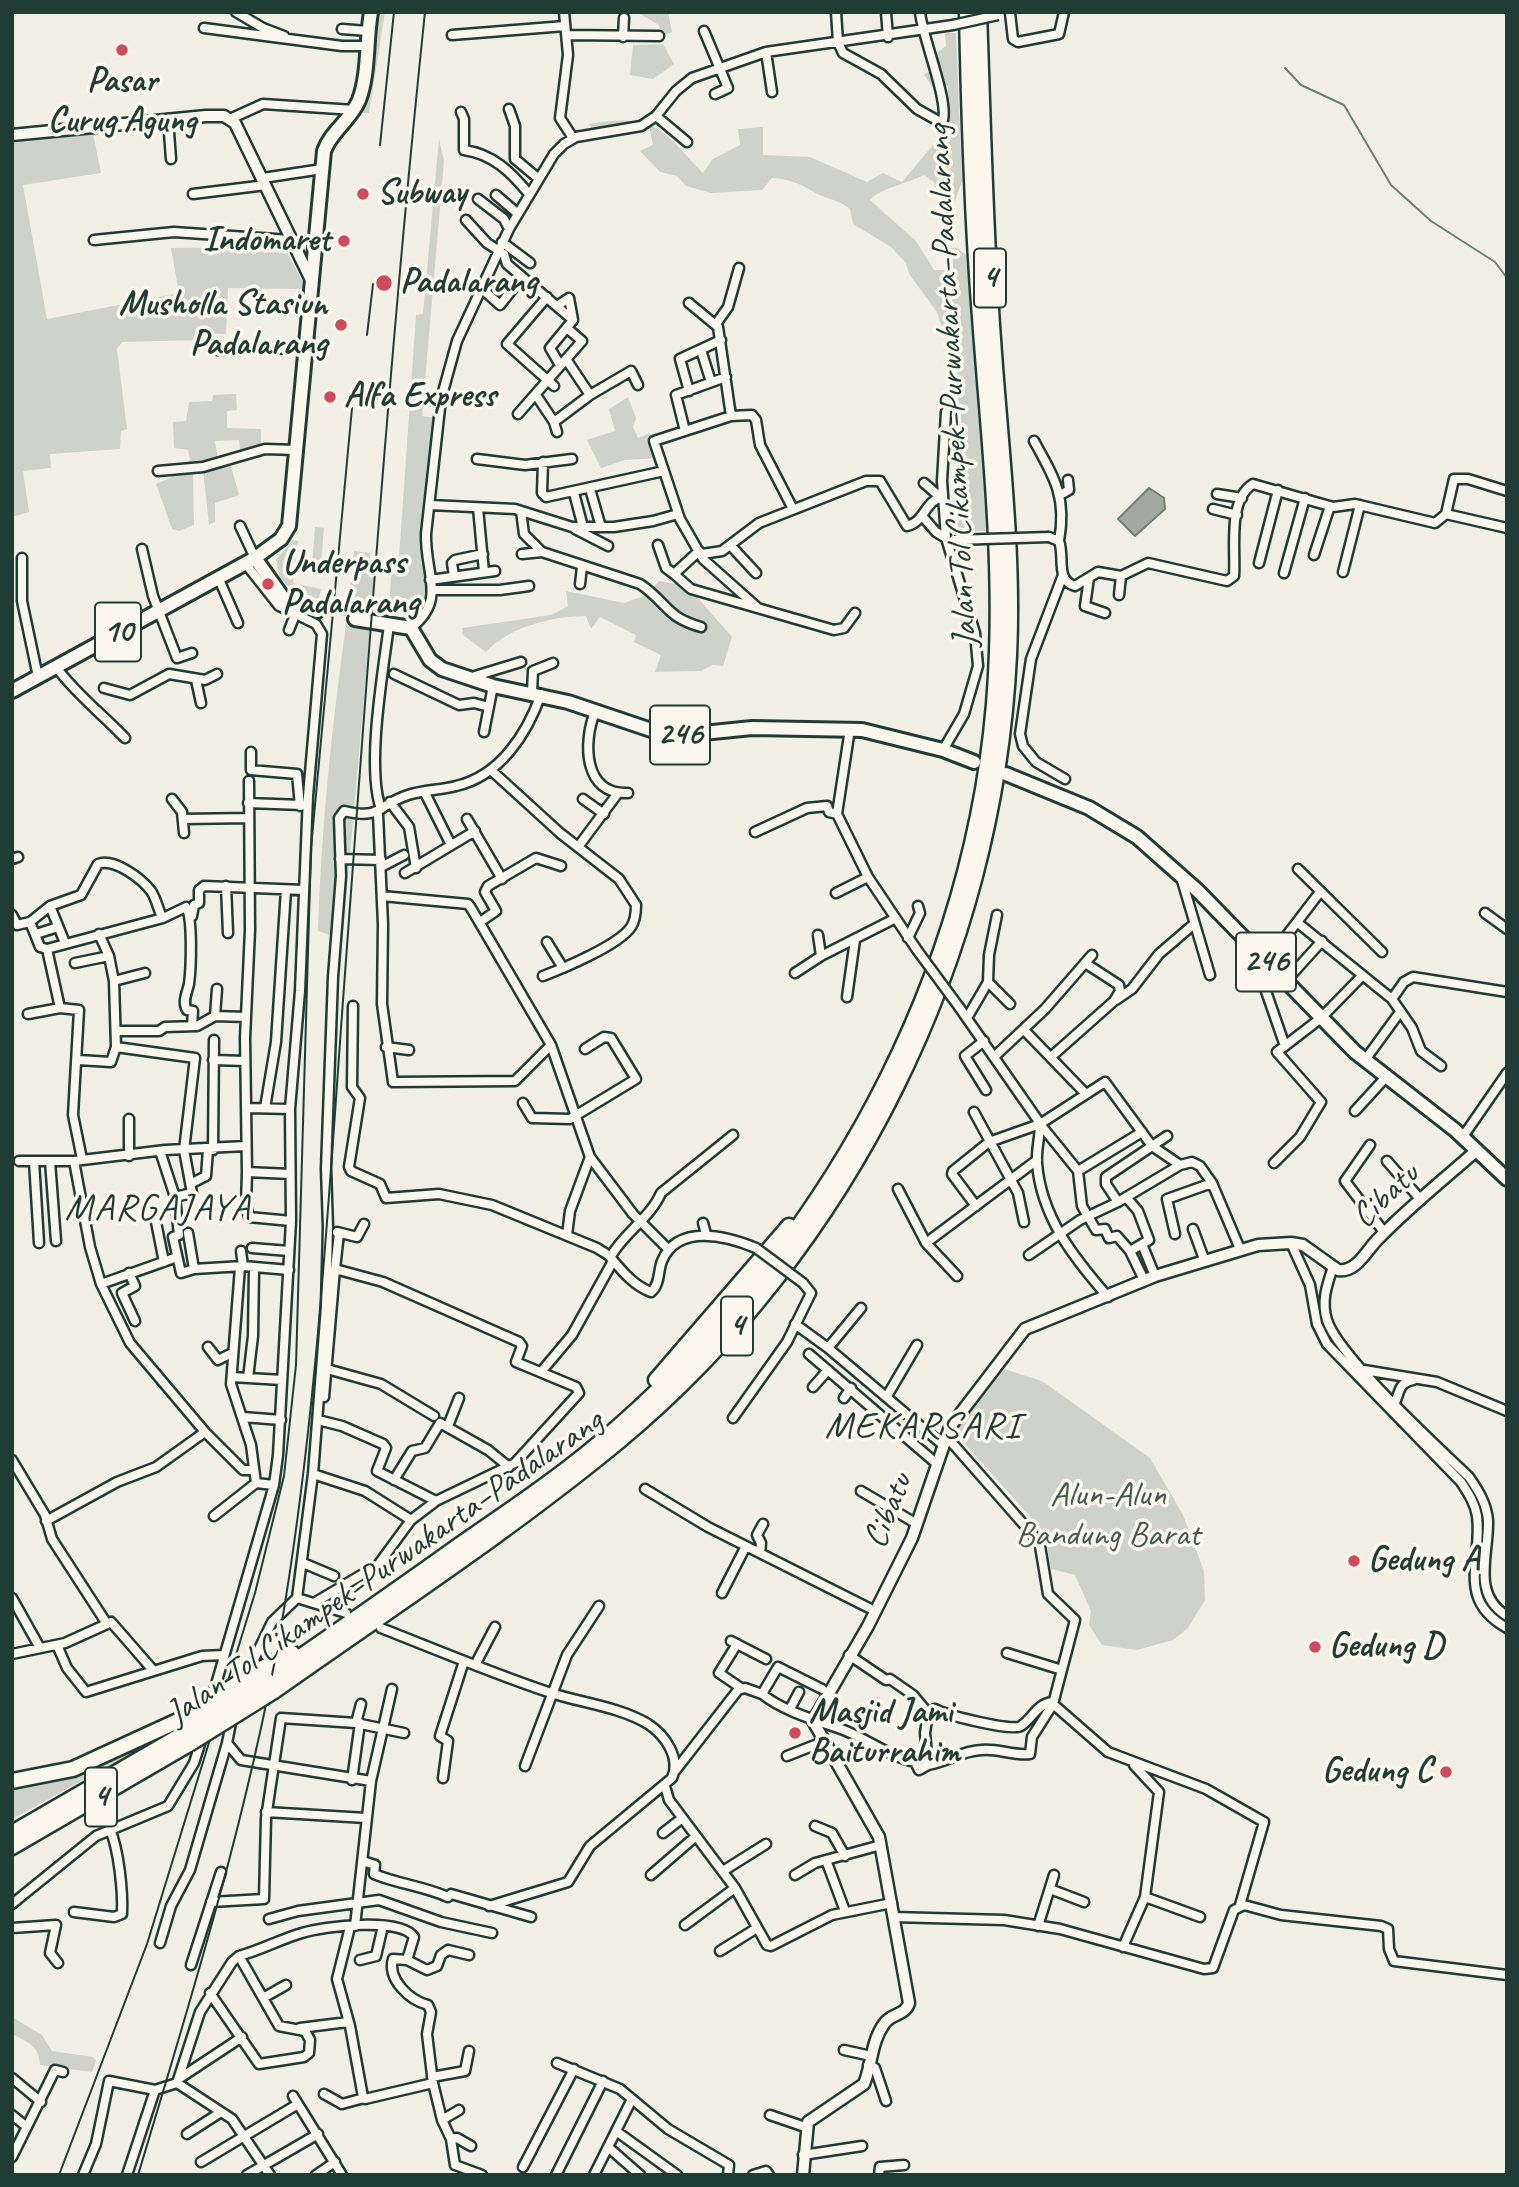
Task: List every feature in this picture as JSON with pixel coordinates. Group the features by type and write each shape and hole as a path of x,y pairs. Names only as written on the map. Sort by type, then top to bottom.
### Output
{"highway":[{"name":"Jalan Tol Cikampek–Purwakarta–Padalarang","path":"12,1847 186,1739 346,1619 579,1458 644,1404 704,1346 793,1236 877,1100 910,1033 946,934 970,853 990,733 997,658 997,569 970,158 967,12"},
{"name":"Jalan Tol Cikampek–Purwakarta–Padalarang","path":"267,1680 550,1496 621,1440 712,1353 752,1308 842,1186 878,1124 920,1037 957,939 979,860 1001,738 1009,657 1008,544 991,313 979,12"},
{"path":"12,1781 73,1769 267,1680"},
{"name":"Jalan Tol Cikampek–Purwakarta–Padalarang","path":"12,1833 186,1739"}],"main road":[{"name":"10","path":"12,691 250,560 281,539 289,526 322,169 330,138 354,110 361,94 371,12"},
{"path":"250,560 272,582 318,608"},
{"path":"356,615 389,625 411,628"},
{"name":"246","path":"411,628 436,666 493,686 537,693 642,729 677,735 752,728 850,729 943,750 974,762"},
{"name":"246","path":"1006,774 1108,817 1138,837 1365,1059 1462,1138 1507,1179"}],"street":[{"path":"236,12 263,28 296,41"},
{"path":"564,12 566,30 560,118 573,138"},
{"path":"836,12 838,42 846,56 881,75 916,109 942,123 941,97 931,56 921,32 920,12"},
{"path":"886,12 888,37"},
{"path":"411,628 432,607 432,590 425,555 444,382 457,341 500,245 554,154 573,138 641,126 656,116 687,81 766,52 921,32 1010,12 1010,30 1013,39 1018,43 1059,34 1064,12"},
{"path":"623,37 624,18"},
{"path":"204,28 296,41 366,46"},
{"path":"342,29 368,31"},
{"path":"452,35 566,30 623,37 659,36"},
{"path":"704,32 728,88 715,94"},
{"path":"766,52 772,92"},
{"path":"230,119 263,104 354,110"},
{"path":"509,109 515,126 515,158 540,179"},
{"path":"461,112 464,119 464,150 479,152 503,165 529,194"},
{"path":"12,135 216,115 230,119 236,123 311,279"},
{"path":"656,116 687,142"},
{"path":"168,120 171,159"},
{"path":"193,194 322,169"},
{"path":"495,195 517,213"},
{"path":"478,199 504,219 509,229"},
{"path":"466,220 487,243 500,245 530,263"},
{"path":"94,240 140,233 174,232 290,240"},
{"path":"500,245 506,263 573,320"},
{"path":"716,324 727,307 739,268"},
{"path":"481,288 500,305 522,277"},
{"path":"547,298 507,344 551,383"},
{"path":"556,306 569,298 573,320 550,348 590,395"},
{"path":"689,303 716,324 721,340 732,416"},
{"path":"518,414 551,383 563,362 582,341 568,329"},
{"path":"689,391 680,359 721,340"},
{"path":"217,350 307,348"},
{"path":"701,350 711,382"},
{"path":"554,422 590,395 631,371 638,385"},
{"path":"685,431 676,395 726,377"},
{"path":"536,395 554,422 557,432"},
{"path":"943,750 964,714 978,666 975,633 949,540 941,497 946,412"},
{"path":"758,608 720,577 701,553 678,514 654,441 747,413 757,420 760,445 793,509"},
{"path":"1034,440 1058,484 1064,517 1059,541 1063,575 1069,584 1075,586 1100,572 1121,576 1139,565 1152,563 1229,580 1234,576 1237,514 1242,498 1253,484 1330,506 1360,505 1435,523 1446,514 1451,486 1457,478 1507,491"},
{"path":"158,471 203,467 265,450 296,450"},
{"path":"477,459 525,465 572,459"},
{"path":"543,462 543,495 574,493 664,471"},
{"path":"701,553 710,555 731,546 758,523 856,484 878,480 907,526 923,517"},
{"path":"1060,495 1068,491 1068,480"},
{"path":"924,483 941,497"},
{"path":"590,489 601,527"},
{"path":"1259,562 1278,490"},
{"path":"574,493 583,527"},
{"path":"1217,494 1242,498"},
{"path":"941,497 924,511 923,517 936,533 949,540 1049,537 1059,541"},
{"path":"1284,573 1305,498"},
{"path":"430,505 521,511 572,527 608,547"},
{"path":"1343,572 1360,505"},
{"path":"1314,555 1330,506"},
{"path":"478,508 484,572"},
{"path":"1213,509 1237,514"},
{"path":"521,511 524,534 542,552 583,568 607,571 640,584 653,592 671,615 701,627"},
{"path":"572,527 601,527 653,521 678,514"},
{"path":"1446,514 1507,528"},
{"path":"12,1904 96,1836 152,1815 172,1802 199,1749 274,1485 281,1420 292,1221 290,1109 300,991 309,782 322,634 316,624 295,615 267,594 250,560 240,526"},
{"path":"658,545 666,568 691,589 839,631 855,613"},
{"path":"731,546 756,573"},
{"path":"142,549 177,659 192,653"},
{"path":"522,554 542,552"},
{"path":"674,574 701,553"},
{"path":"454,576 452,563 455,560 483,554"},
{"path":"22,558 22,601 38,677"},
{"path":"580,584 583,568"},
{"path":"430,580 495,570"},
{"path":"1063,575 1031,659 1020,734 1023,746 1036,762 1065,779"},
{"path":"1119,595 1121,576"},
{"path":"218,577 238,623"},
{"path":"1088,578 1085,606 1105,613"},
{"path":"432,590 500,590 529,586"},
{"path":"289,630 295,615"},
{"path":"389,625 374,769 381,864 382,1004 386,1047 396,1084 515,1081 551,1045"},
{"path":"473,680 475,676 521,662"},
{"path":"319,1421 328,1227 326,1169 340,859 339,818 344,811 362,815 379,811 390,802 410,794 470,782 492,771 533,718 537,693 533,671 553,663"},
{"path":"56,667 70,687 81,693 125,738"},
{"path":"104,688 128,695 169,674 205,680 217,674"},
{"path":"394,674 459,705 474,703 489,707"},
{"path":"196,680 201,704"},
{"path":"484,732 493,686"},
{"path":"595,712 586,741 588,758 603,787 618,793 628,793"},
{"path":"850,729 836,814 867,877 894,919 995,1056 1040,1124 1078,1171 1082,1206 1097,1231 1105,1229 1109,1238 1116,1235 1149,1278"},
{"path":"251,752 251,770 297,774 300,806"},
{"path":"492,771 578,847 619,879 636,905 631,926 625,933 563,968 543,976"},
{"path":"249,780 245,1061 249,1217 292,1221"},
{"path":"300,806 309,782"},
{"path":"425,793 451,845"},
{"path":"578,847 618,793"},
{"path":"172,799 183,819 184,834"},
{"path":"583,799 604,814"},
{"path":"390,802 410,827 416,868"},
{"path":"248,803 300,806"},
{"path":"755,832 807,808 827,806 829,812 836,814"},
{"path":"183,819 249,818"},
{"path":"467,819 502,879"},
{"path":"405,873 475,831"},
{"path":"340,859 381,864 404,855"},
{"path":"480,922 496,911 484,889 536,858 561,866"},
{"path":"12,915 17,925 30,922 50,906 81,895 98,864 104,862 130,872 150,891 162,917"},
{"path":"1298,869 1382,952"},
{"path":"836,893 867,877"},
{"path":"1181,877 1210,975"},
{"path":"226,886 228,933"},
{"path":"192,1026 193,1011 187,1010 184,1005 189,981 190,927 193,907 199,903 201,887 304,890"},
{"path":"265,1108 276,1042 286,890"},
{"path":"1285,1046 1260,974 1266,962 1298,923 1309,903 1320,892"},
{"path":"382,896 468,905 551,1045 590,1157 639,1220 668,1249"},
{"path":"50,906 65,943"},
{"path":"908,938 920,913 918,906"},
{"path":"30,922 40,947 47,949 186,908 190,927"},
{"path":"1485,913 1507,929"},
{"path":"967,1018 988,982 989,955 997,915"},
{"path":"795,973 821,956 894,919"},
{"path":"1298,923 1391,999 1412,1028 1421,1051 1441,1066"},
{"path":"1052,1056 1114,1001 1132,989 1159,954 1194,924"},
{"path":"36,934 58,928"},
{"path":"78,1060 111,1062 116,1047 114,981 109,956 99,934"},
{"path":"818,935 821,956"},
{"path":"847,998 855,940"},
{"path":"1285,982 1322,941"},
{"path":"547,942 563,968"},
{"path":"47,949 60,1008"},
{"path":"995,1056 1024,1030 1092,955"},
{"path":"75,963 109,956"},
{"path":"1085,963 1119,985 1121,991 1114,1001"},
{"path":"114,981 145,973"},
{"path":"1274,1163 1300,1137 1321,1106 1315,1093 1277,1052 1321,1018 1362,976"},
{"path":"1391,999 1404,982 1413,977 1507,992"},
{"path":"988,982 1010,1004"},
{"path":"215,1016 217,989"},
{"path":"353,1006 352,1087 360,1098 349,1167 351,1171 380,1184 388,1199 439,1194 492,1205 567,1235 612,1259 644,1289 652,1292 668,1249 677,1243 706,1234 727,1236 756,1248 803,1283 810,1293 787,1342 733,1418"},
{"path":"28,1014 60,1008 79,1010 73,1115 90,1247 101,1284 130,1343 205,1432 243,1470 253,1470"},
{"path":"1365,1059 1400,1012"},
{"path":"117,1031 159,1031 165,1027 192,1026 215,1016 246,1017"},
{"path":"1024,1030 1085,1093"},
{"path":"523,1103 532,1118 569,1119 636,1079 611,1038 604,1037 584,1049"},
{"path":"192,1183 206,1176 211,1150 214,1040"},
{"path":"984,1041 965,1056 985,1090"},
{"path":"116,1047 195,1058 245,1061"},
{"path":"386,1047 410,1050"},
{"path":"175,1197 192,1193 184,1150 195,1058"},
{"path":"1462,1138 1507,1073"},
{"path":"1354,1111 1386,1077"},
{"path":"976,1206 952,1173 989,1142 1040,1124 1105,1082 1152,1146 1180,1165"},
{"path":"248,1108 290,1109"},
{"path":"974,1112 1018,1193 1024,1222"},
{"path":"129,1119 130,1156"},
{"path":"1040,1124 1037,1160 1041,1189 1059,1233 1073,1256 1108,1297"},
{"path":"1078,1171 1142,1132"},
{"path":"541,1372 572,1335 612,1259 639,1220 658,1203 661,1193 733,1135"},
{"path":"1130,1251 1149,1238 1139,1211 1122,1200 1104,1180 1167,1136"},
{"path":"1370,1145 1345,1181 1384,1232"},
{"path":"19,1161 78,1160 160,1151 246,1146"},
{"path":"160,1151 175,1197 179,1235 173,1237 181,1273 194,1269 242,1266 289,1270"},
{"name":"Cibatu","path":"813,1721 876,1611 917,1524 944,1441 968,1399 1025,1329 1149,1278 1240,1249 1292,1242 1315,1252 1333,1267 1344,1271 1356,1265 1384,1232 1476,1151"},
{"path":"567,1235 570,1211 590,1157"},
{"path":"926,1242 1037,1160"},
{"path":"34,1161 38,1243"},
{"path":"50,1161 56,1241"},
{"path":"1387,1161 1421,1200"},
{"path":"1029,1255 1059,1233 1180,1165 1192,1162 1200,1166 1212,1183 1240,1249"},
{"path":"247,1172 290,1174"},
{"path":"1175,1234 1167,1199 1212,1183"},
{"path":"898,1189 926,1242 957,1276"},
{"path":"155,1217 164,1262"},
{"path":"704,1223 706,1234"},
{"path":"328,1227 339,1233 358,1237 364,1224"},
{"path":"1193,1229 1204,1259"},
{"path":"188,1233 194,1269"},
{"path":"160,1943 171,1906 190,1870 252,1659 261,1650 272,1622 297,1598 327,1369 339,1233"},
{"path":"1292,1242 1310,1285 1317,1324 1337,1356 1461,1482 1471,1497 1478,1520 1472,1574 1475,1590 1493,1620 1507,1628"},
{"path":"1142,1244 1149,1278"},
{"path":"251,1248 289,1251"},
{"path":"241,1251 242,1266 231,1384 243,1417 256,1483"},
{"path":"101,1284 177,1257"},
{"path":"1333,1267 1326,1286 1327,1320 1336,1338 1469,1477 1479,1491 1488,1520 1483,1574 1485,1587 1492,1601 1507,1616"},
{"path":"248,1378 253,1336 254,1269"},
{"path":"314,1603 378,1565 411,1520 436,1501 509,1466 528,1451 578,1397 576,1387 516,1362 522,1346 519,1342 378,1280 335,1269"},
{"path":"122,1293 135,1286 129,1273"},
{"path":"116,1280 135,1321"},
{"path":"1310,1285 1326,1286"},
{"path":"828,1348 861,1308"},
{"path":"1317,1324 1327,1320"},
{"path":"766,1659 734,1642 719,1673 741,1688 762,1694 813,1721 838,1728 863,1742 915,1762 919,1770 928,1765 946,1762 966,1751 984,1749 1030,1754 1032,1737 1052,1703 1075,1621 1048,1594 1040,1546 986,1480 944,1441 794,1324"},
{"path":"887,1396 917,1345"},
{"path":"208,1347 218,1360 232,1353"},
{"path":"809,1354 937,1464"},
{"path":"327,1369 381,1384 434,1416"},
{"path":"813,1387 828,1370"},
{"path":"1364,1370 1437,1382 1507,1411"},
{"path":"232,1377 282,1380"},
{"path":"1389,1410 1396,1403 1399,1388 1404,1382 1419,1378"},
{"path":"844,1398 851,1388"},
{"path":"448,1426 459,1398"},
{"path":"243,1417 281,1420"},
{"path":"319,1421 342,1426 383,1444 385,1451 376,1468 383,1476 436,1501"},
{"path":"394,1480 412,1451 425,1448 438,1424 448,1426 509,1466"},
{"path":"46,1521 117,1482 156,1467 205,1432"},
{"path":"12,1460 46,1521 52,1539 107,1623"},
{"path":"313,1474 365,1491 411,1520"},
{"path":"214,1516 256,1483 274,1485"},
{"path":"645,1489 746,1546 876,1611"},
{"path":"861,1491 917,1524"},
{"path":"760,1553 761,1543 757,1535 762,1524"},
{"path":"722,1593 746,1546"},
{"path":"303,1563 334,1576"},
{"path":"12,1598 40,1648"},
{"path":"297,1598 314,1603 346,1619"},
{"path":"525,1766 567,1655 599,1605"},
{"path":"12,1654 57,1645 111,1622 152,1669"},
{"path":"475,1665 495,1627"},
{"path":"381,1628 553,1694 637,1718 650,1726 671,1749 675,1771"},
{"path":"57,1645 67,1668 86,1692 152,1669 213,1653 224,1655"},
{"path":"1007,1653 1062,1670"},
{"path":"849,1655 886,1680 890,1679 905,1688 929,1713"},
{"path":"443,1778 448,1741 440,1736 464,1661"},
{"path":"762,1694 778,1667 822,1689"},
{"path":"489,1906 568,1882 590,1846 666,1786 741,1688"},
{"path":"364,2098 337,1979 352,1926 363,1861 371,1781 392,1689"},
{"path":"790,1709 799,1692"},
{"path":"928,1765 925,1733 929,1713 935,1709 946,1715 957,1714 984,1724 1014,1728 1023,1725 1040,1706 1052,1703"},
{"path":"893,1917 1004,1920 1070,1931 1204,1969 1213,1968 1229,1920 1240,1905 1264,1822 1206,1788 1174,1774 1108,1752 1052,1703"},
{"path":"352,1780 361,1704"},
{"path":"211,1902 264,1899 267,1812 284,1717 307,1721 358,1723 404,1733"},
{"path":"803,2175 805,2127 814,2116 864,2084 869,2060 884,2024 903,2013 909,2003 881,1845 813,1721"},
{"path":"787,1756 825,1741"},
{"path":"227,1742 241,1760 273,1768 371,1781"},
{"path":"1123,1947 1145,1897 1159,1790 1129,1761"},
{"path":"666,1786 669,1800 681,1819 735,1888 771,1947 845,1911 892,1903"},
{"path":"267,1812 366,1818"},
{"path":"663,1833 681,1819"},
{"path":"815,1825 832,1833 845,1856"},
{"path":"74,1912 114,1917 122,1914 123,1896 116,1843 110,1829"},
{"path":"651,1874 695,1837"},
{"path":"723,1871 766,1844"},
{"path":"794,1875 826,1860 881,1845"},
{"path":"826,1860 845,1911"},
{"path":"363,1861 375,1865 374,1874 383,1879 428,1888 448,1897 451,1894 531,1917"},
{"path":"191,1965 221,1872"},
{"path":"1038,1926 1054,1875"},
{"path":"685,1924 735,1888"},
{"path":"1050,1889 1084,1902"},
{"path":"1145,1897 1200,1917"},
{"path":"269,1919 356,1901 390,1902 441,1922 492,1933"},
{"path":"1240,1905 1281,1915 1381,1926 1388,1929 1389,1949 1394,1961 1507,1975"},
{"path":"12,1928 56,1925 50,1953 58,1964"},
{"path":"178,2081 200,2012 239,1956 303,1933 352,1926 383,1926 403,1927 414,1937 407,1960"},
{"path":"360,1961 376,1956 383,1926"},
{"path":"720,1951 757,1928"},
{"path":"451,2175 455,2165 451,2139 442,2120 427,2034 430,2008 416,2002 394,1978 391,1969 393,1959 407,1960 427,1970 437,1966 441,1955 448,1950 469,1955"},
{"path":"239,1956 279,2026 300,2028 348,2022"},
{"path":"263,1998 286,1985"},
{"path":"211,1993 259,2064 265,2065 309,2053 310,2040 300,2028"},
{"path":"83,2175 96,2144 108,2081 155,2090 178,2081 242,2037"},
{"path":"844,2050 869,2060 875,2068 886,2101"},
{"path":"324,2094 342,2104 465,2071 469,2051"},
{"path":"557,2063 603,2081 632,2099 668,2129 729,2165 728,2175"},
{"path":"523,2167 574,2069"},
{"path":"12,2156 55,2070 63,2072"},
{"path":"12,2078 41,2102"},
{"path":"178,2081 232,2119 270,2175"},
{"path":"556,2175 603,2081"},
{"path":"127,2175 155,2090"},
{"path":"293,2096 342,2175"},
{"path":"594,2175 632,2099"},
{"path":"201,2162 298,2104"},
{"path":"442,2120 459,2110"},
{"path":"187,2134 221,2112"},
{"path":"12,2115 27,2127"},
{"path":"770,2115 805,2127"},
{"path":"616,2131 677,2175"},
{"path":"247,2175 318,2134"},
{"path":"451,2139 471,2146"},
{"path":"803,2155 862,2146"},
{"path":"608,2147 640,2175"},
{"path":"316,2175 335,2162"},
{"path":"455,2165 482,2175"},
{"path":"880,2175 880,2167 904,2165"},
{"path":"753,2175 766,2171 769,2175"}],"green space":[{"path":"377,12 385,12 369,113 360,113"},
{"path":"637,12 668,12 672,32 661,36 659,25"},
{"path":"945,33 956,33 962,181 955,201 943,203 937,196 934,182 924,175 887,189 870,200 916,241 934,270 944,270 946,248 957,248 966,255 987,531 958,531 957,348 946,341 937,312 909,274 906,263 891,247 853,224 850,209 845,205 799,184 772,178 762,190 711,193 686,186 677,176 660,172 640,151 653,145 649,126 594,133 589,124 629,121 655,127 676,144 703,173 713,159 740,145 738,129 763,127 763,155 810,157 867,182 883,173 902,182 948,127 948,86 933,87 924,75 936,66 933,56 946,46"},
{"path":"663,44 674,64 653,79 630,75 633,45"},
{"path":"93,134 101,173 23,185 47,319 179,293 171,248 269,247 287,253 302,280 302,289 228,288 226,334 201,333 200,340 122,342 117,349 127,429 121,431 120,449 50,454 51,468 23,471 29,512 12,517 12,143"},
{"path":"439,139 444,161 422,416 436,418 421,561 429,592 421,610 412,616 389,611 392,559 399,558 416,315 423,314"},
{"path":"236,394 237,410 227,411 227,428 261,429 261,458 241,458 239,440 215,441 219,466 231,466 239,495 215,503 215,522 209,525 203,469 193,472 194,525 179,531 172,529 156,484 170,478 190,460 188,450 174,448 173,422 186,421 189,402 212,401 213,395"},
{"path":"628,397 636,418 633,427 638,438 650,433 658,458 625,460 601,468 587,440 615,431 609,409"},
{"path":"315,527 324,528 321,565 312,565"},
{"path":"293,540 298,541 293,583 321,589 319,599 294,591 280,579 276,560"},
{"path":"354,551 370,553 369,577 374,579 372,602 349,599"},
{"path":"659,581 682,585 697,597 732,637 723,666 713,665 701,671 655,672 661,655 634,642 636,635 600,617 591,629 586,616 560,618 532,625 507,636 486,652 463,635 462,628 551,615 568,606 566,591 624,603 646,595"},
{"path":"346,624 370,630 343,932 330,935 318,931 319,892 328,777"},
{"name":"Alun-Alun Bandung Barat","path":"1004,1369 1042,1381 1150,1458 1183,1515 1204,1571 1205,1600 1188,1628 1173,1640 1137,1650 1102,1645 1089,1625 1091,1611 1075,1575 1051,1569 1045,1533 954,1432 966,1412"},
{"path":"144,1741 147,1745 12,1819 12,1788 36,1785"},
{"path":"12,2017 42,2035 52,2051 93,2057 96,2061 92,2072 40,2065 35,2049 12,2034"}],"shaded area":[{"path":"1149,488 1164,498 1165,509 1135,536 1118,519"}],"waterway":[{"path":"1285,68 1301,85 1344,105 1391,185 1431,221 1495,262 1507,278"}],"tunnel":[{"path":"318,605 357,612"}],"railway":[{"path":"380,145 394,12"},
{"path":"138,2175 235,1838 267,1702 293,1553 320,1311 381,499 425,12"},
{"path":"367,335 373,284"},
{"path":"59,2175 147,1944 255,1593 284,1476 296,1365 311,848 352,408"}],"place":[{"name":"Pasar Curug Agung","path":"122,50"},
{"name":"Subway","path":"363,194"},
{"name":"Indomaret","path":"344,241"},
{"name":"Padalarang","path":"384,283"},
{"name":"Musholla Stasiun Padalarang","path":"341,325"},
{"name":"Alfa Express","path":"330,397"},
{"name":"Underpass Padalarang","path":"268,584"},
{"name":"Gedung A","path":"1354,1561"},
{"name":"Gedung D","path":"1315,1647"},
{"name":"Masjid Jami Baiturrahim","path":"795,1733"},
{"name":"Gedung C","path":"1446,1772"}],"district":[{"name":"MARGAJAYA","path":"158,1209"},
{"name":"MEKARSARI","path":"923,1427"}]}
